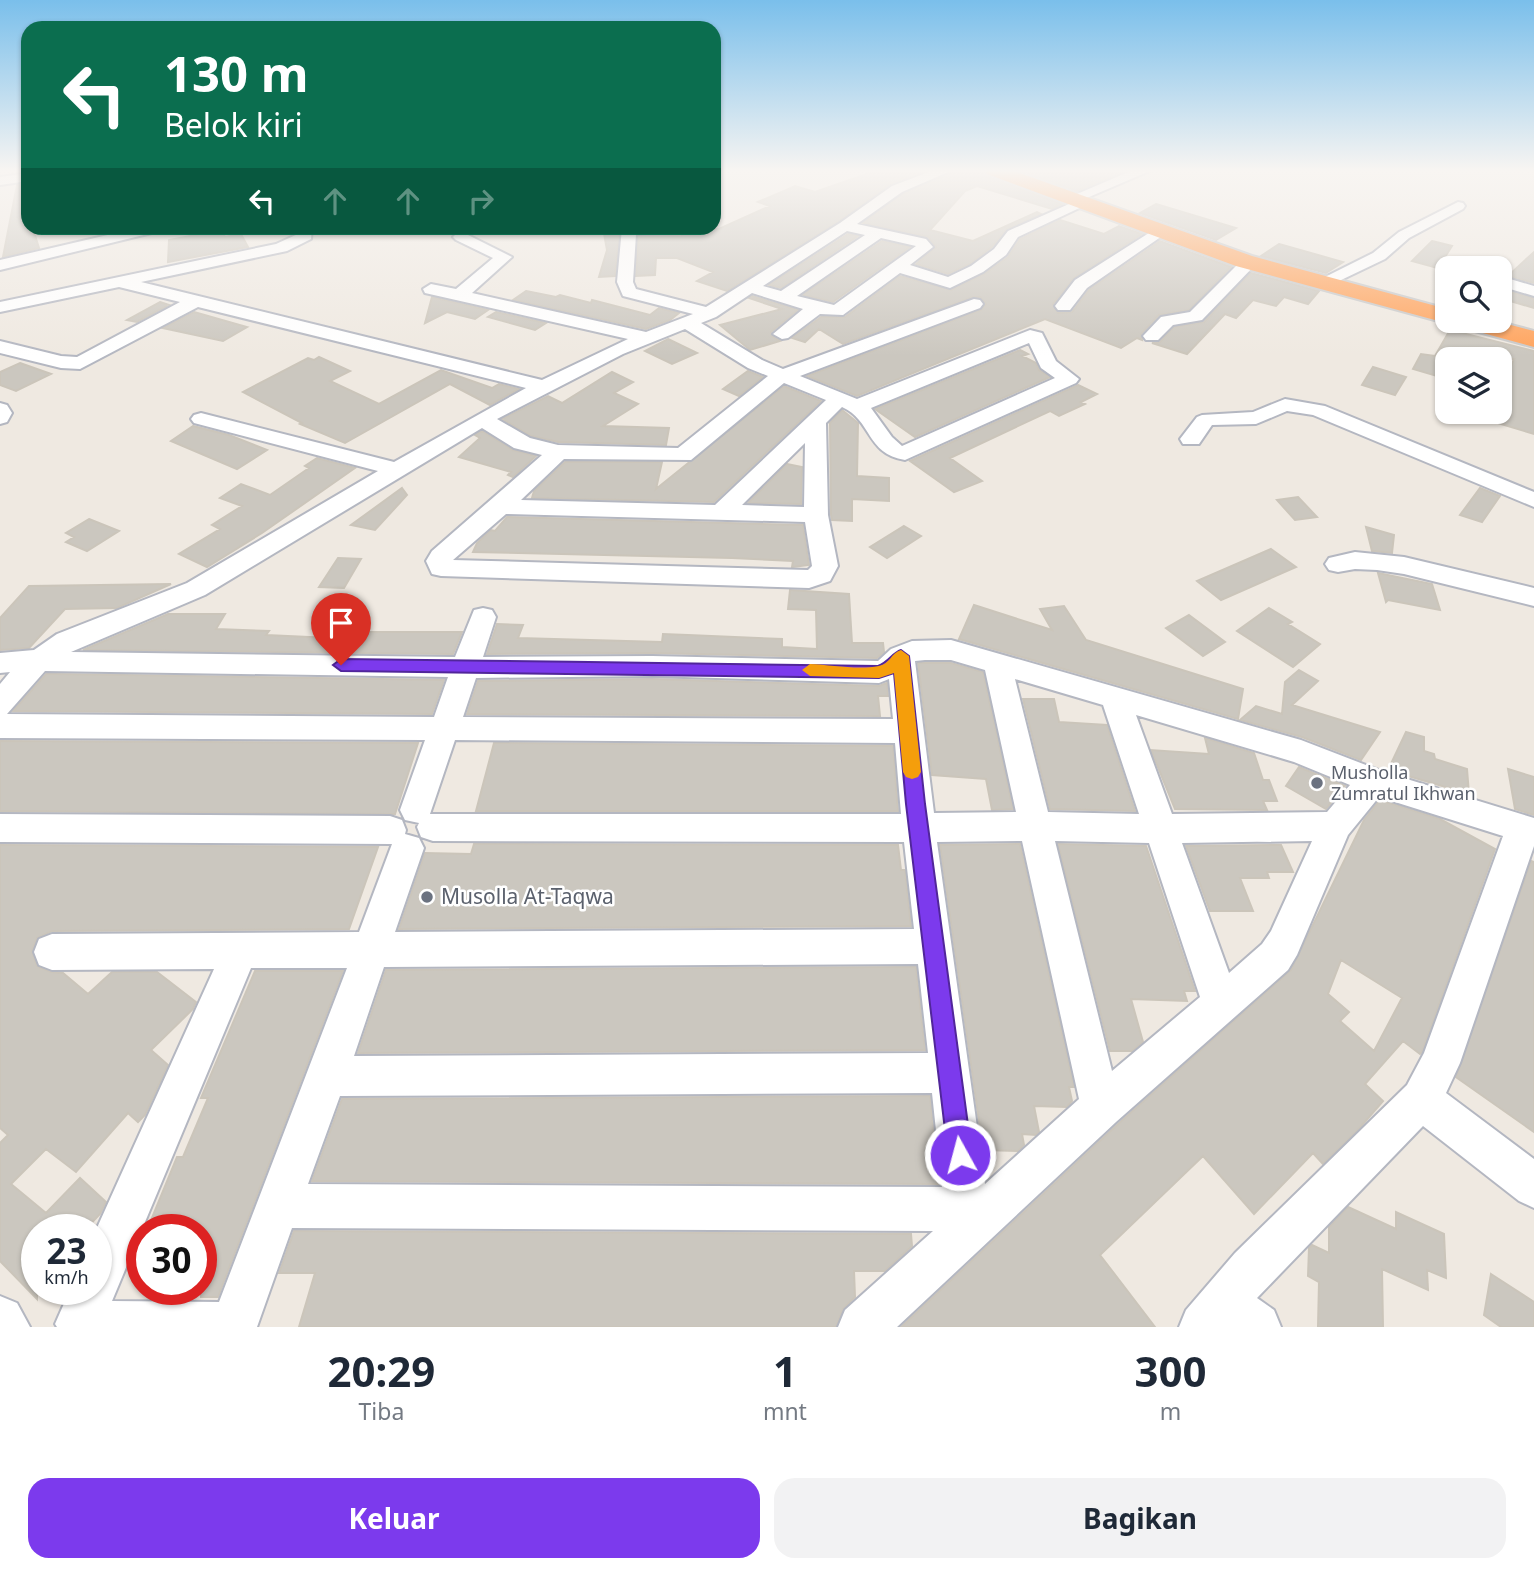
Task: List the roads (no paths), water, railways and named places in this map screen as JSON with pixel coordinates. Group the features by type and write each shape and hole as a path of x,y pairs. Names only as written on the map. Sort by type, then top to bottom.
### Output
{"highway":[{"path":"1163,232 1249,262 1435,313"},
{"path":"1186,232 1435,305"},
{"path":"1512,324 1534,330"},
{"path":"1511,333 1534,339"}],"street":[{"path":"0,705 37,661 80,634 196,589 482,419 616,350 689,324 710,313 836,232"},
{"path":"750,287 816,308 840,310 926,245 869,232"},
{"path":"898,267 950,283 977,269 1000,252 1017,232"},
{"path":"1064,306 1081,284 1159,232"},
{"path":"1333,277 1379,256 1410,232"},
{"path":"783,298 877,234"},
{"path":"0,265 126,235"},
{"path":"0,307 289,246 306,235"},
{"path":"629,235 625,282 629,292 710,313"},
{"path":"461,237 504,257 461,295"},
{"path":"1152,336 1167,321 1194,317 1249,262"},
{"path":"115,282 544,387"},
{"path":"1512,285 1534,291"},
{"path":"430,289 649,338"},
{"path":"0,347 61,362 80,363 195,301"},
{"path":"482,419 522,443 558,452 683,455 781,376 974,304"},
{"path":"782,334 816,308"},
{"path":"689,324 740,356 847,403 870,418 891,451 905,453 1069,379 1048,364 1037,337 1030,336 847,403 816,422 720,512"},
{"path":"1191,439 1204,421 1209,419 1256,418 1285,405 1301,406 1356,424 1410,450 1534,500"},
{"path":"0,408 0,418"},
{"path":"201,419 395,469"},
{"path":"558,452 500,507 441,556 438,561 440,568 808,579 821,575 825,566 816,515 816,422"},
{"path":"500,507 816,515"},
{"path":"1338,564 1353,560 1371,561 1417,569 1534,597"},
{"path":"82,1314 233,1327 327,1076 483,617"},
{"path":"0,663 37,661 465,667 652,666 879,672 894,666 901,656 921,651 951,650 1301,752 1378,783 1528,830 1440,1063 1421,1099 1251,1269 1228,1319"},
{"path":"901,656 907,731 933,946 971,1216"},
{"path":"997,662 1101,1107"},
{"path":"1115,698 1158,829 1221,1004"},
{"path":"0,726 907,731"},
{"path":"862,1327 971,1216 1263,969 1284,943 1335,826 1368,787 1378,783"},
{"path":"0,828 1036,826 1158,829 1335,826"},
{"path":"52,952 933,946"},
{"path":"112,1245 240,952"},
{"path":"327,1076 950,1073"},
{"path":"1421,1099 1534,1186"},
{"path":"277,1206 971,1216"},
{"path":"0,1320 6,1327"}],"place":[{"name":"Musholla Zumratul Ikhwan","path":"1317,783"},
{"name":"Musolla At-Taqwa","path":"427,897"}]}
